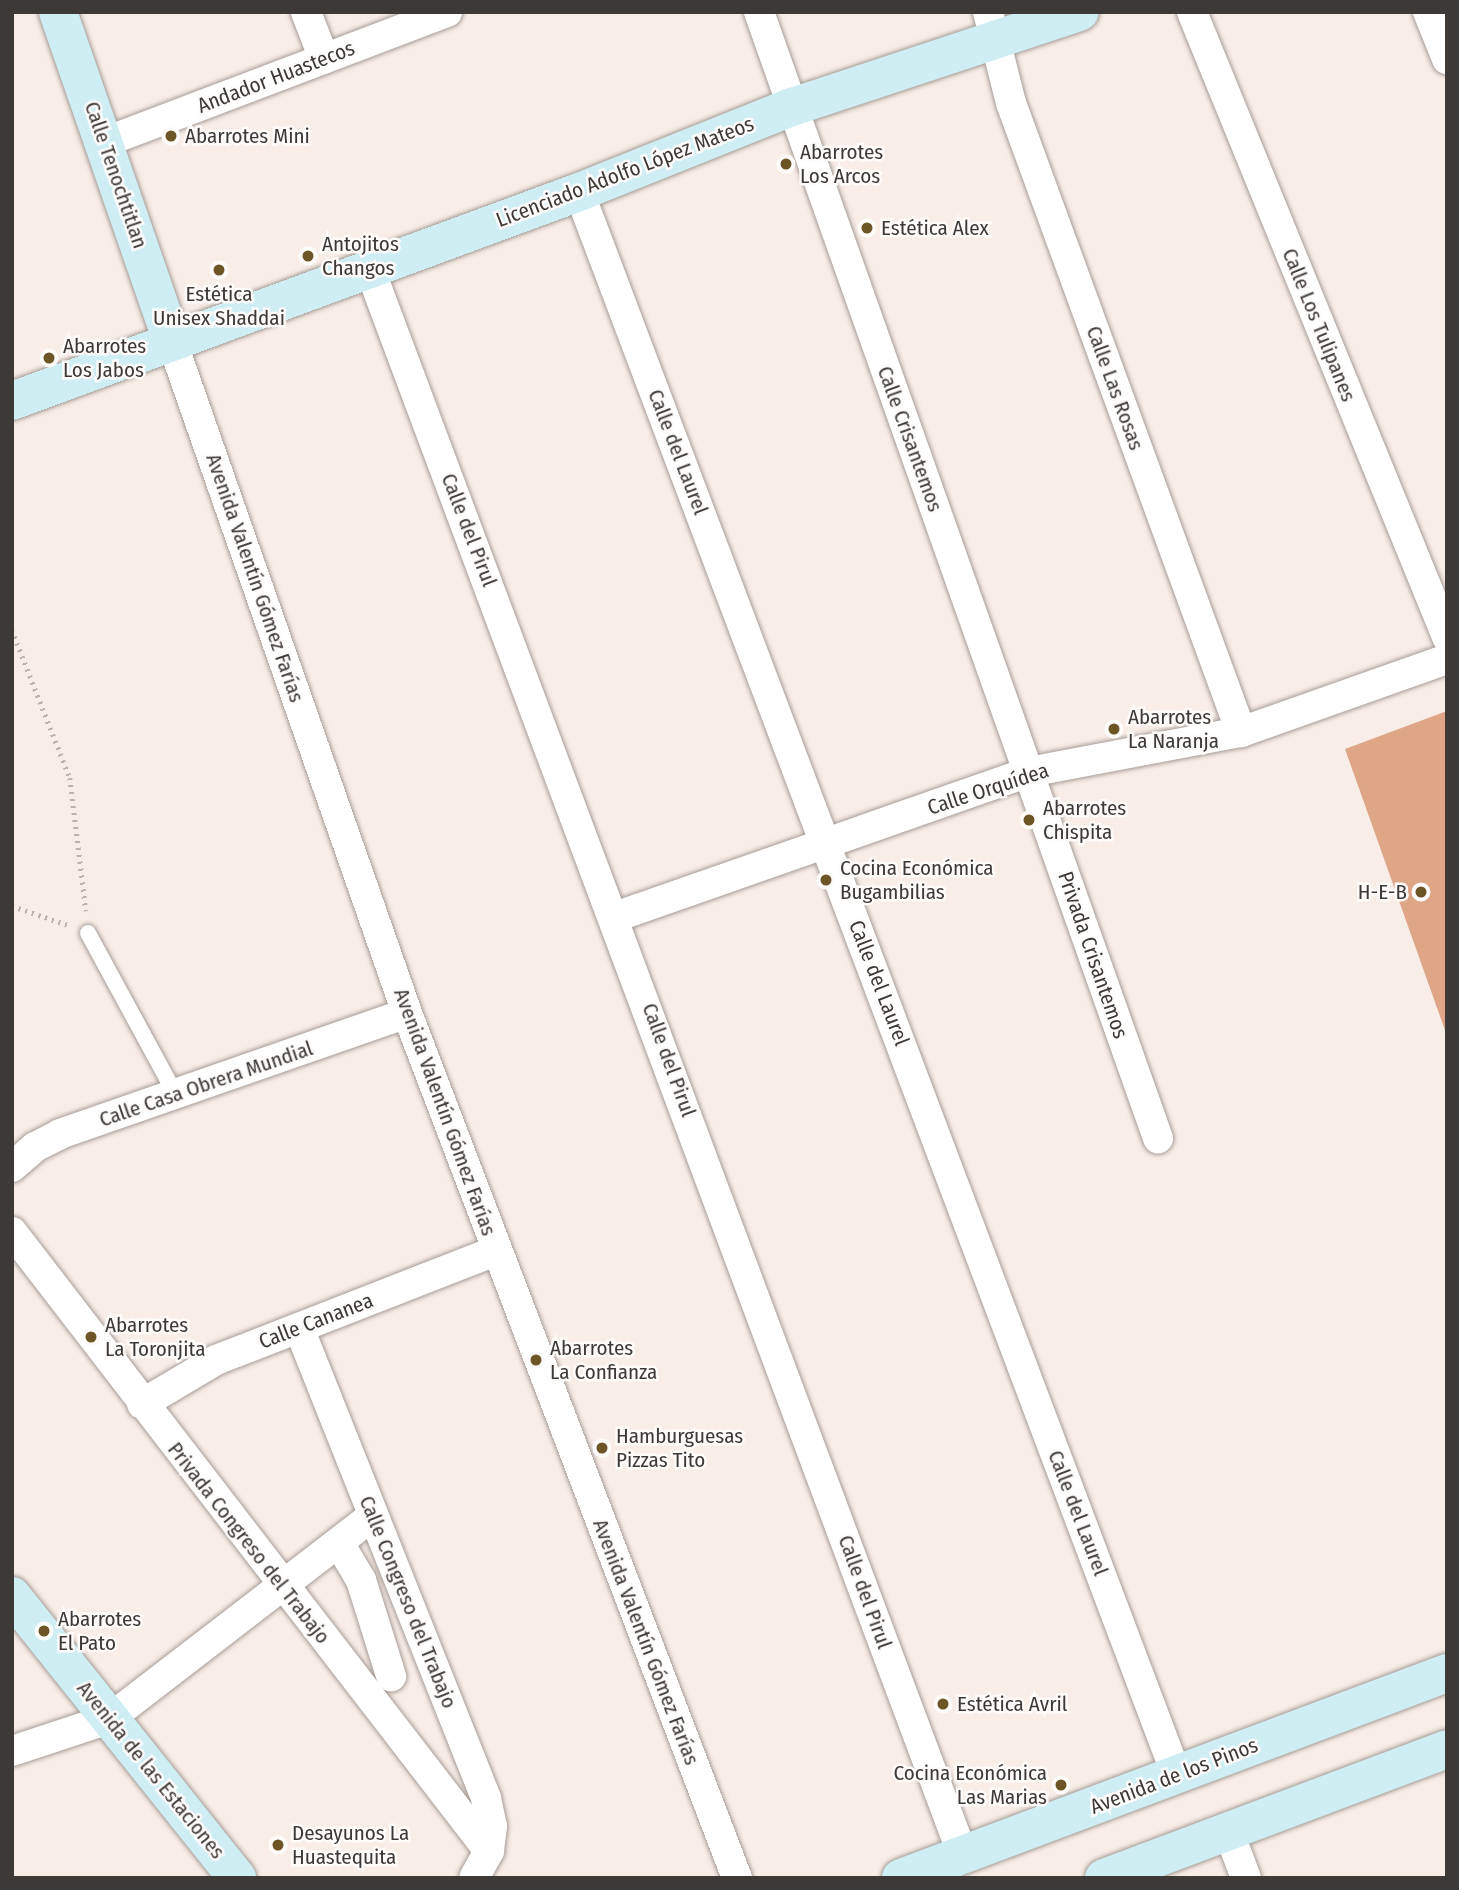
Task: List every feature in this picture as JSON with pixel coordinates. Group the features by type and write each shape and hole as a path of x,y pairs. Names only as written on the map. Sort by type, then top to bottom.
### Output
{"street":[{"name":"Calle Tenochtitlan","path":"58,12 171,339"},
{"path":"306,12 324,59"},
{"name":"Andador Huastecos","path":"105,142 447,12"},
{"name":"Calle Crisantemos","path":"759,12 1029,772"},
{"name":"Licenciado Adolfo López Mateos","path":"12,401 171,339 579,192 992,28 1080,12"},
{"name":"Calle Los Tulipanes","path":"1192,12 1447,637"},
{"path":"1429,12 1447,60"},
{"name":"Calle Las Rosas","path":"992,28 1011,103 1241,732"},
{"name":"Calle del Laurel","path":"579,192 1177,1774"},
{"name":"Calle del Pirul","path":"369,267 615,917 963,1856"},
{"name":"Avenida Valentín Gómez Farías","path":"171,339 407,1013 737,1878"},
{"name":"Calle Orquídea","path":"615,917 1029,772 1241,732 1447,659"},
{"name":"Privada Crisantemos","path":"1029,772 1158,1138"},
{"name":"Calle Casa Obrera Mundial","path":"12,1167 35,1147 60,1134 407,1013"},
{"name":"Privada Congreso del Trabajo","path":"12,1232 489,1851"},
{"name":"Calle Cananea","path":"142,1404 216,1360 496,1251"},
{"name":"Calle Congreso del Trabajo","path":"299,1328 486,1798 492,1826 489,1851 474,1878"},
{"path":"12,1751 108,1719 284,1588 374,1516"},
{"path":"339,1543 361,1580 391,1676"},
{"name":"Avenida de las Estaciones","path":"12,1596 235,1877"},
{"path":"363,1689 391,1676 433,1665"},
{"name":"Avenida de los Pinos","path":"901,1878 1446,1675"},
{"path":"1104,1878 1447,1749"},
{"path":"1228,1830 1246,1878"}],"lane":[{"path":"88,933 176,1095"}],"path":[{"path":"12,629 70,778 88,933 12,906"}],"building":[{"name":"H-E-B","path":"1447,711 1447,1033 1446,1033 1345,749"}],"place":[{"name":"Abarrotes Mini","path":"171,136"},
{"name":"Abarrotes Los Arcos","path":"786,164"},
{"name":"Estética Alex","path":"867,228"},
{"name":"Antojitos Changos","path":"308,256"},
{"name":"Estética Unisex Shaddai","path":"219,270"},
{"name":"Abarrotes Los Jabos","path":"49,358"},
{"name":"Abarrotes La Naranja","path":"1114,729"},
{"name":"Abarrotes Chispita","path":"1029,820"},
{"name":"Cocina Económica Bugambilias","path":"826,880"},
{"name":"H-E-B","path":"1421,892"},
{"name":"Abarrotes La Toronjita","path":"91,1337"},
{"name":"Abarrotes La Confianza","path":"536,1360"},
{"name":"Hamburguesas Pizzas Tito","path":"602,1448"},
{"name":"Abarrotes El Pato","path":"44,1631"},
{"name":"Estética Avril","path":"943,1704"},
{"name":"Cocina Económica Las Marias","path":"1061,1785"},
{"name":"Desayunos La Huastequita","path":"278,1845"}]}
